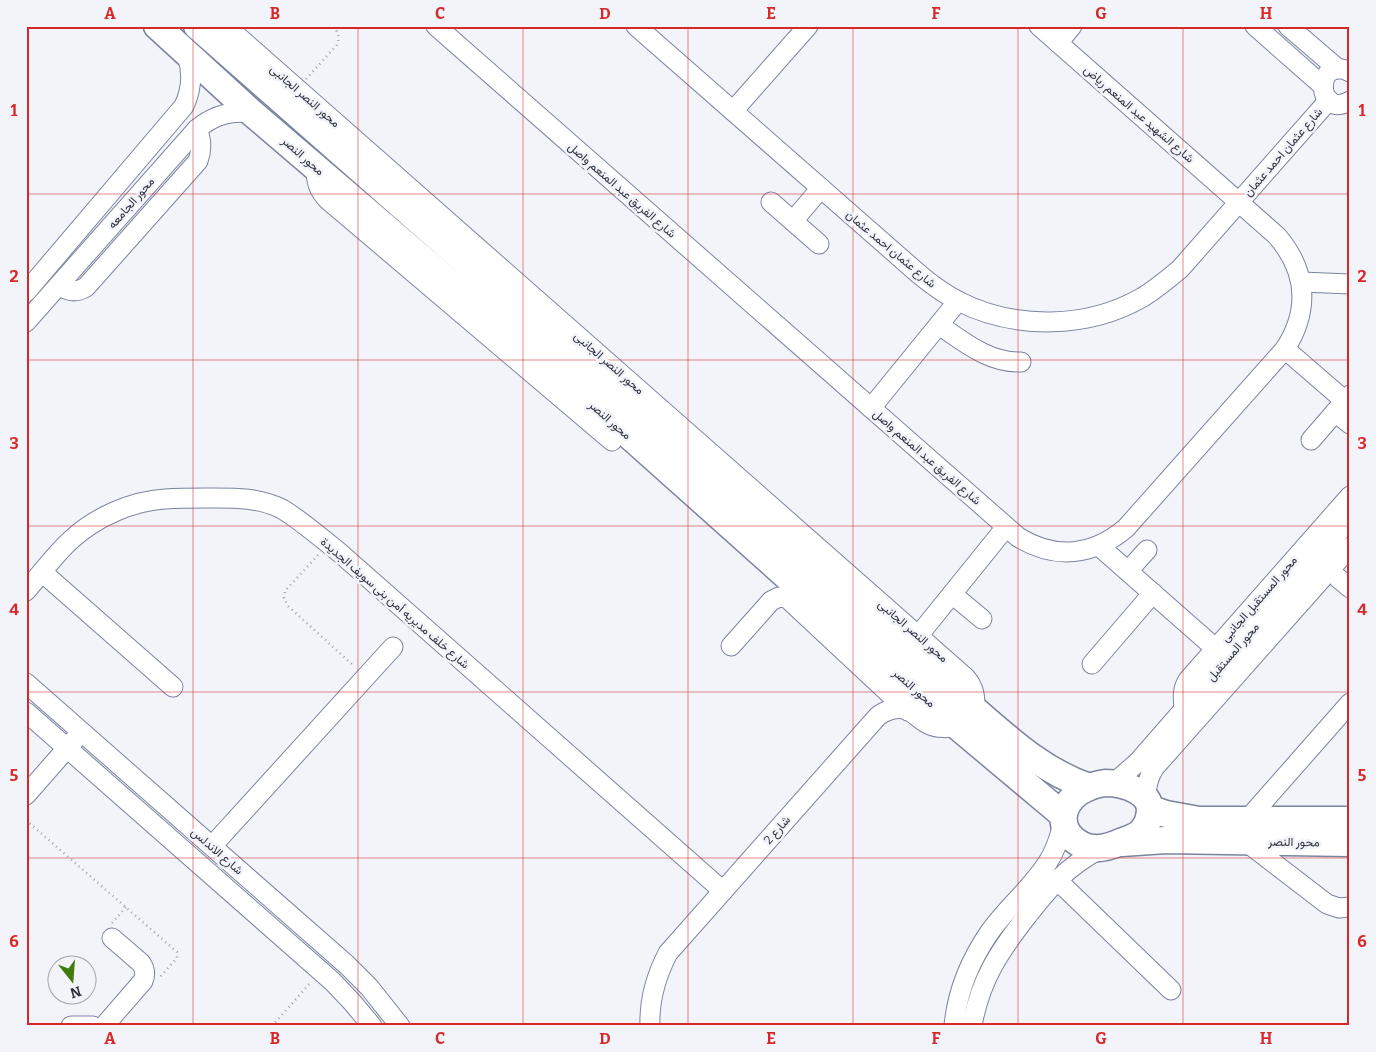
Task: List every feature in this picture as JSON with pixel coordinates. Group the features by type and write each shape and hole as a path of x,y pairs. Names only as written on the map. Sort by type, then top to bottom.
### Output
{"highway":[{"name":"محور النصر","path":"157,26 252,113 316,168 967,718 1030,787 1063,819"},
{"name":"محور النصر","path":"197,26 298,98 631,434"},
{"name":"محور النصر","path":"967,718 1047,768 1088,787"},
{"path":"1030,787 1047,768"},
{"path":"1114,783 1131,787 1148,803 1148,821 1142,830 1138,834 1109,846 1092,848 1070,837 1063,819 1066,807 1070,801 1075,795 1088,787 1114,783"},
{"name":"محور النصر","path":"1148,803 1174,816 1246,831 1350,843"},
{"name":"محور النصر","path":"1109,846 1350,820"}],"street":[{"name":"محور النصر الجانبى","path":"226,26 298,98 970,682 974,690 967,718"},
{"name":"شارع الفريق عبد المنعم واصل","path":"436,26 1006,527 1027,543 1047,550 1068,552 1089,550 1114,538 1126,528 1286,349 1293,337 1298,324 1302,296 1301,282 1293,257 1277,236 1239,202"},
{"name":"شارع عثمان احمد عثمان","path":"636,26 938,289 980,311 1003,318 1034,322 1074,320 1097,316 1120,308 1155,289 1180,269 1239,202 1339,100 1326,77 1333,71 1344,71"},
{"path":"733,111 808,26"},
{"name":"شارع الشهيد عبد المنعم رياض","path":"1038,26 1239,202"},
{"path":"1058,43 1072,26"},
{"path":"1254,26 1339,100"},
{"path":"1288,26 1344,71"},
{"name":"محور الجامعه","path":"26,292 184,106 192,81 187,54"},
{"name":"محور الجامعه","path":"26,322 197,129 204,123 222,114 252,113"},
{"path":"793,221 821,188"},
{"path":"771,202 819,244"},
{"path":"1301,282 1350,284"},
{"path":"871,408 958,301"},
{"path":"939,325 991,357 1005,362 1020,362"},
{"path":"1286,349 1345,408 1311,440"},
{"name":"محور المستقبل الجانبى","path":"1191,713 1183,692 1186,683 1350,496"},
{"name":"شارع خلف مديريه أمن بنى سويف الجديدة","path":"26,591 71,540 93,523 112,513 134,505 164,498 242,498 269,504 294,517 340,553 723,891"},
{"name":"محور المستقبل","path":"1148,803 1148,782 1154,768 1191,713 1350,519"},
{"path":"918,636 1006,527"},
{"path":"1099,546 1216,648"},
{"name":"محور المستقبل","path":"1114,783 1191,713 1320,590 1350,547"},
{"path":"1128,571 1147,550"},
{"path":"42,572 173,687"},
{"path":"1320,590 1346,577"},
{"path":"1092,664 1153,593"},
{"path":"952,594 982,619"},
{"path":"731,646 771,601 779,597 787,598 921,720 933,726 950,728 967,718"},
{"path":"212,846 393,647"},
{"name":"شارع الاندلس","path":"26,683 347,965 369,987 400,1026"},
{"name":"شارع 2","path":"650,1026 652,995 661,967 668,953 878,716 890,710 908,710"},
{"path":"1348,710 1246,831 1327,904 1339,908 1350,908"},
{"name":"شارع الاندلس","path":"26,712 321,971 352,1002 372,1026"},
{"path":"26,795 82,732"},
{"path":"954,1026 962,986 978,950 990,932 1047,863 1057,843 1063,819"},
{"path":"972,1026 980,993 995,960 1005,944 1057,880 1072,866 1109,846"},
{"path":"1057,880 1171,990"},
{"path":"104,1026 145,977 144,967 141,963 112,938"},
{"path":"71,1026 93,1026"}],"path":[{"path":"298,98 337,45 339,39 338,32 334,26"},
{"path":"340,553 329,549 320,553 285,591 284,598 288,606 366,677"},
{"path":"26,820 177,952 177,958 157,981"},
{"path":"272,1026 321,971"}]}
